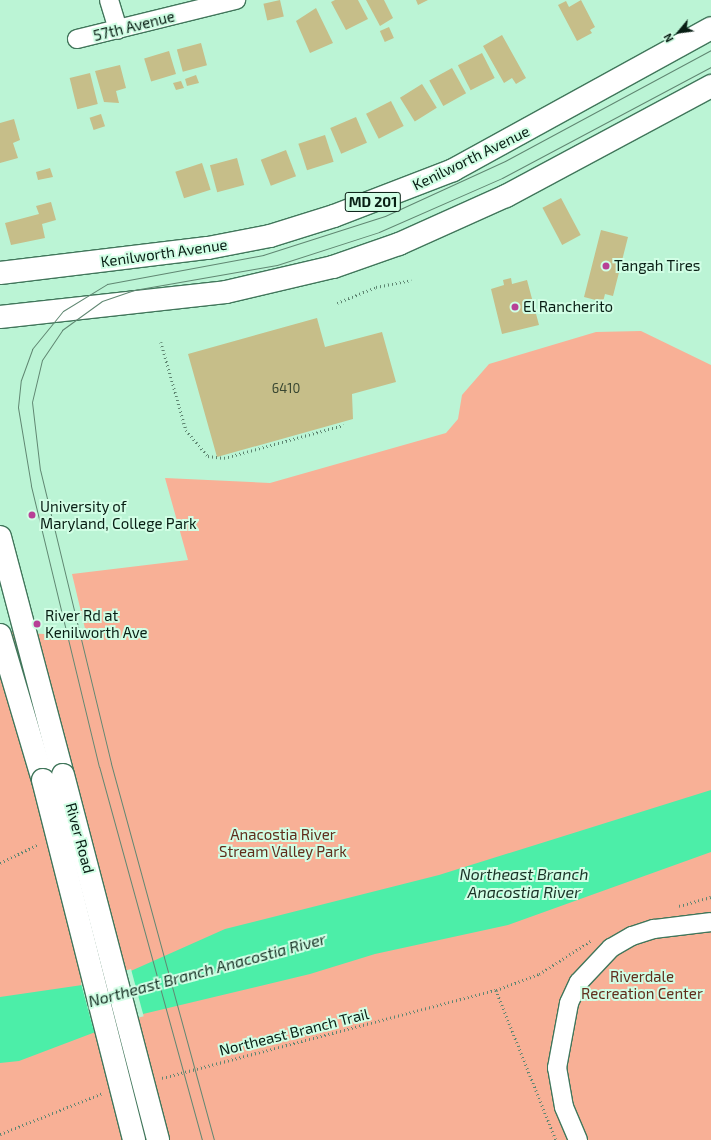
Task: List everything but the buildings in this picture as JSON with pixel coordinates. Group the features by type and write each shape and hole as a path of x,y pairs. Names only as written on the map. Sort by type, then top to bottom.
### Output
{"main road":[{"name":"Kenilworth Avenue","path":"0,273 208,248 270,236 334,216 453,170 711,28"},
{"path":"0,317 226,292 333,267 399,244 506,196 711,86"},
{"name":"River Road","path":"0,537 134,1140"},
{"name":"River Road","path":"0,635 53,778 158,1140"}],"street":[{"path":"109,0 118,30"},
{"name":"57th Avenue","path":"77,39 236,0"},
{"path":"578,1140 564,1107 557,1068 559,1046 569,1003 579,982 598,960 632,936 654,929 711,922"}],"path":[{"path":"337,303 376,287 411,280"},
{"path":"161,342 186,430 208,456 224,458 344,425"},
{"path":"0,863 41,843"},
{"name":"Northeast Branch Trail","path":"154,1080 496,990 539,974 589,942"},
{"path":"496,990 556,1140"},
{"path":"0,1134 62,1107 107,1092"}],"green space":[{"name":"Anacostia River Stream Valley Park","path":"641,331 711,365 711,1140 0,1140 0,631 87,637 72,574 188,560 165,478 270,483 446,433 458,419 462,395 489,364 596,332"}],"water":[{"name":"Northeast Branch Anacostia River","path":"711,790 711,852 508,925 375,954 310,974 143,1014 19,1061 0,1063 0,997 96,983 124,974 225,929 439,875"}],"pier":[{"path":"131,969 144,1016 93,1030 81,982"}],"tram line":[{"path":"202,1140 99,767 31,485 18,407 21,380 32,349 63,311 107,284 263,255 385,216 505,161 711,50"},
{"path":"214,1140 111,763 40,470 32,402 42,360 62,330 102,301 134,290 277,265 379,232 502,178 711,67"}],"place":[{"name":"Tangah Tires","path":"606,266"},
{"name":"El Rancherito","path":"515,307"},
{"name":"University of Maryland, College Park","path":"32,515"},
{"name":"River Rd at Kenilworth Ave","path":"37,624"}],"park label":[{"name":"Riverdale Recreation Center","path":"642,984"}]}
